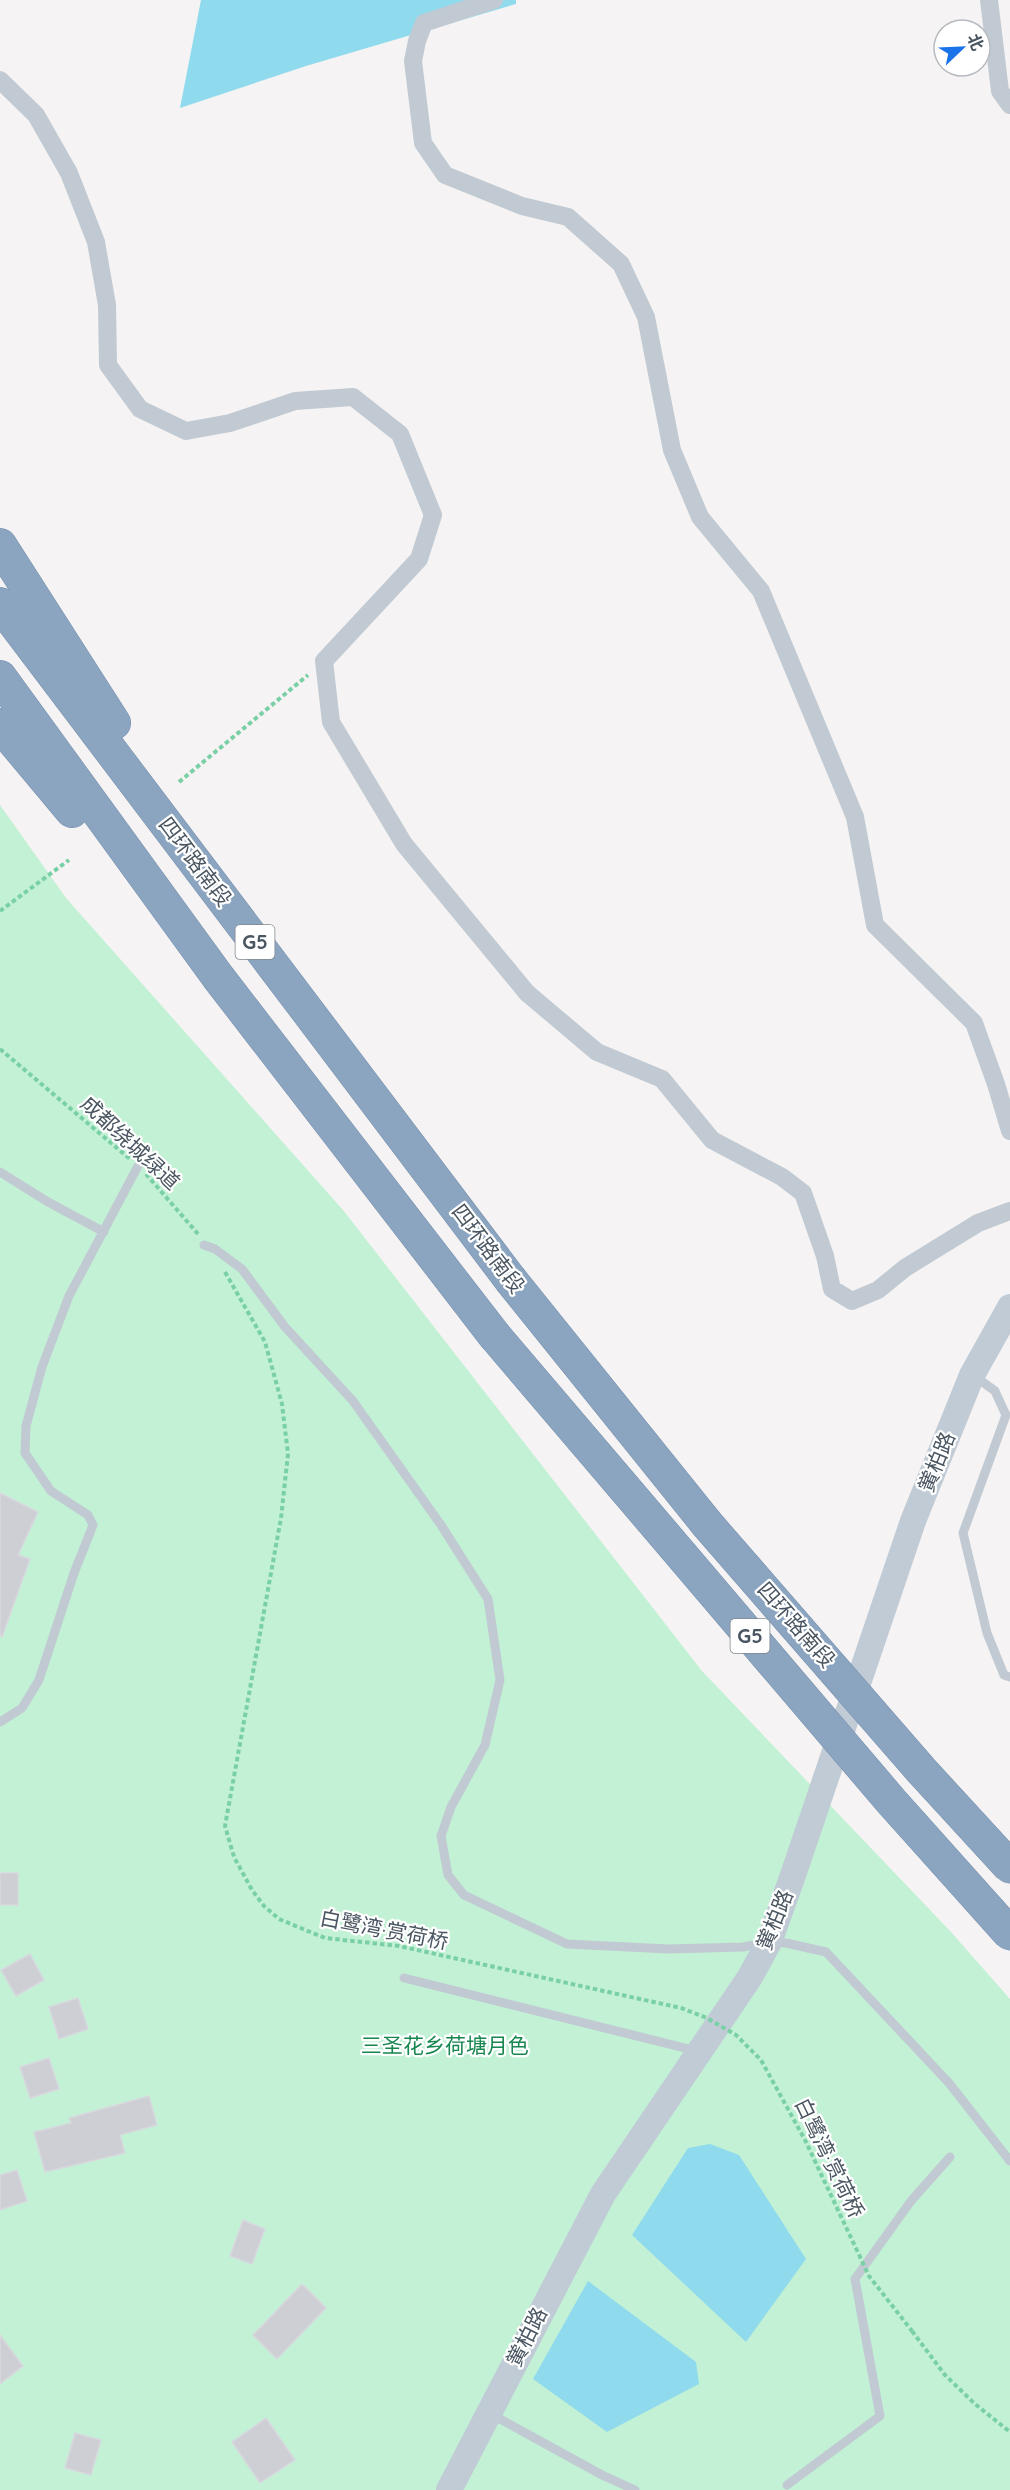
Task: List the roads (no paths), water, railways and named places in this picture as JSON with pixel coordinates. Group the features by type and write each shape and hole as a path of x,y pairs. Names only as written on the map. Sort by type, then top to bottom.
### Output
{"highway":[{"path":"0,544 256,944"},
{"name":"四环路南段","path":"0,604 510,1280 707,1524 921,1770 1010,1867"},
{"name":"四环路南段","path":"0,677 218,977 494,1335 891,1801 1010,1934"},
{"path":"0,725 288,1069"}],"street":[{"path":"494,0 424,23 413,61 423,143 445,175 522,206 568,217 621,264 646,317 672,450 700,517 761,591 855,816 875,925 974,1023 1010,1131"},
{"path":"989,0 1000,91 1010,105"},
{"path":"0,80 36,115 69,173 96,242 107,305 108,365 140,409 186,431 230,423 295,401 352,397 400,434 433,514 419,559 324,661 331,722 404,843 527,993 597,1052 662,1079 712,1140 782,1177 802,1193 825,1256 832,1289 852,1301 878,1290 905,1268 978,1223 1010,1211"},
{"name":"黉柏路","path":"449,2490 603,2194 750,1977 769,1942 913,1521 972,1375 1010,1307"}],"lane":[{"path":"0,1722 22,1708 39,1680 74,1573 93,1525 88,1515 51,1491 25,1453 26,1426 42,1367 69,1296 138,1166"},
{"path":"0,1172 48,1202 104,1232"},
{"path":"204,1245 215,1249 242,1269 285,1327 353,1401 441,1525 488,1599 500,1680 485,1745 451,1807 441,1836 448,1875 464,1895 567,1944 669,1949 743,1947 769,1942 786,1943 826,1952 949,2084 1010,2162"},
{"path":"972,1375 995,1391 1006,1415 963,1533 987,1633 1004,1675 1010,1677"},
{"path":"404,1978 699,2052"},
{"path":"786,2488 880,2416 855,2279 911,2201 951,2157"},
{"path":"489,2413 602,2475 635,2490"}],"water":[{"path":"201,0 516,0 516,4 306,66 180,108"},
{"path":"710,2144 739,2155 806,2259 746,2342 632,2235 688,2148"},
{"path":"588,2281 696,2362 699,2384 607,2432 533,2379"}],"park label":[{"name":"三圣花乡荷塘月色","path":"445,2046"}]}
